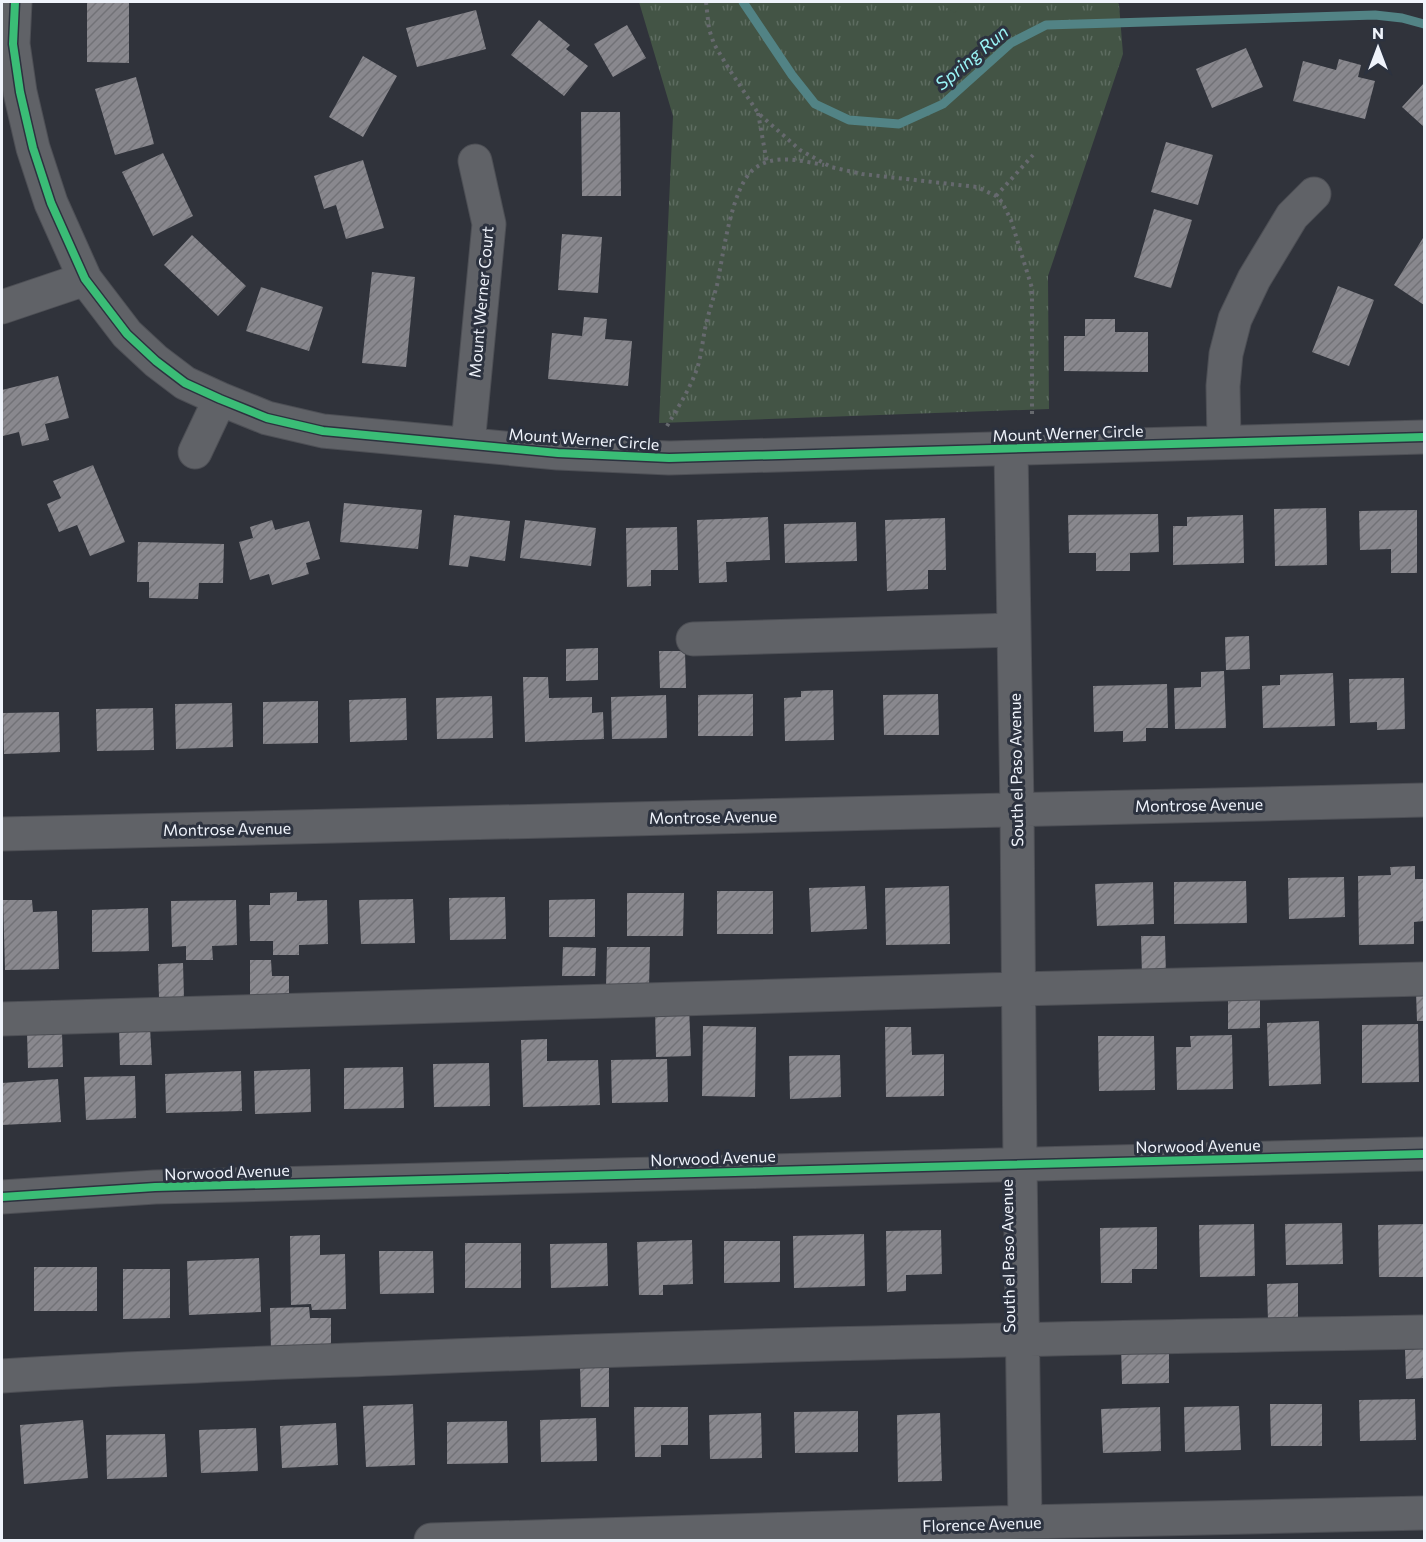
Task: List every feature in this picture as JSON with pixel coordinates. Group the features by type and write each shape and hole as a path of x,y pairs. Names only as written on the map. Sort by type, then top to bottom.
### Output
{"street":[{"name":"Mount Werner Circle","path":"15,2 13,44 20,92 33,148 51,203 85,279 127,334 156,361 185,382 267,418 323,431 558,453 669,458 1425,436"},
{"name":"Mount Werner Court","path":"468,444 489,224 475,162"},
{"path":"1224,441 1223,386 1226,354 1235,319 1254,279 1292,216 1314,195"},
{"path":"2,307 85,279"},
{"path":"195,452 220,399"},
{"name":"South el Paso Avenue","path":"1011,449 1025,1522"},
{"path":"693,639 1014,630"},
{"name":"Montrose Avenue","path":"2,834 1425,800"},
{"path":"2,1019 1425,979"},
{"name":"Norwood Avenue","path":"2,1197 155,1187 1425,1154"},
{"path":"2,1376 583,1351 1425,1332"},
{"name":"Florence Avenue","path":"431,1540 1025,1522 1425,1513"}],"path":[{"path":"706,2 708,23 714,44 758,113 800,150 831,167"},
{"path":"758,113 767,163"},
{"path":"996,196 1033,155"},
{"path":"667,426 696,373 737,198 746,178 754,169 782,159 862,174 977,187 996,196 1002,202 1011,220 1032,288 1032,417"}],"green space":[{"path":"639,2 1117,2 1123,54 1048,276 1049,409 659,423 673,116"},
{"path":"938,2 962,2 955,13"}],"building":[{"path":"87,2 129,2 129,63 87,62"},
{"path":"476,10 486,49 417,67 406,28"},
{"path":"539,20 570,45 566,49 588,66 564,96 511,55"},
{"path":"627,25 646,58 613,77 594,44"},
{"path":"1246,48 1263,87 1212,108 1196,69"},
{"path":"363,56 397,76 363,137 329,117"},
{"path":"1339,59 1361,65 1358,77 1375,81 1365,119 1293,101 1303,61 1336,70"},
{"path":"136,77 154,144 115,155 95,89"},
{"path":"1424,83 1424,127 1402,107"},
{"path":"581,112 620,112 621,196 582,196"},
{"path":"1166,142 1213,155 1198,205 1151,192"},
{"path":"163,153 193,216 153,236 122,172"},
{"path":"363,160 384,228 346,239 336,205 324,209 314,176"},
{"path":"1154,209 1192,220 1171,288 1134,277"},
{"path":"562,234 602,237 598,293 558,290"},
{"path":"192,235 246,286 218,316 164,265"},
{"path":"1424,239 1424,305 1394,285"},
{"path":"372,272 415,277 406,367 362,363"},
{"path":"1338,286 1374,300 1349,366 1312,352"},
{"path":"261,287 323,307 309,351 246,331"},
{"path":"584,317 607,319 605,339 632,341 628,386 548,379 552,333 582,336"},
{"path":"1085,319 1115,319 1115,332 1148,332 1148,372 1064,371 1064,336 1085,336"},
{"path":"58,376 69,418 45,424 49,440 22,446 19,432 3,436 2,390"},
{"path":"93,465 125,542 90,556 77,525 59,532 47,504 61,498 53,481"},
{"path":"344,503 422,510 418,549 340,542"},
{"path":"1326,508 1327,565 1275,566 1274,509"},
{"path":"1417,510 1417,573 1391,573 1391,549 1360,550 1359,511"},
{"path":"1158,514 1159,552 1130,553 1130,571 1096,571 1096,553 1069,553 1068,515"},
{"path":"454,515 510,521 505,561 470,556 468,567 449,565"},
{"path":"1243,515 1244,563 1173,565 1173,526 1187,526 1187,517"},
{"path":"768,517 770,560 726,562 727,582 699,583 697,520"},
{"path":"945,518 946,570 928,570 928,589 887,591 885,520"},
{"path":"272,520 275,530 309,521 320,559 306,563 309,574 272,585 269,574 250,580 239,542 253,538 250,527"},
{"path":"525,520 596,528 591,566 520,558"},
{"path":"856,522 857,561 785,563 784,524"},
{"path":"677,527 678,570 651,570 651,586 627,587 626,528"},
{"path":"138,542 224,544 223,583 199,583 198,599 149,598 149,582 137,582"},
{"path":"1249,636 1250,669 1226,670 1225,637"},
{"path":"598,648 598,680 566,681 566,649"},
{"path":"659,651 685,651 686,688 660,688"},
{"path":"1224,671 1226,728 1175,729 1174,688 1201,687 1201,672"},
{"path":"1333,673 1335,726 1263,728 1262,686 1280,685 1280,675"},
{"path":"523,677 548,677 549,698 592,697 592,713 603,712 604,739 525,742"},
{"path":"1404,678 1405,729 1377,730 1377,722 1350,723 1349,679"},
{"path":"1167,684 1168,728 1146,728 1146,741 1123,742 1123,731 1094,732 1093,686"},
{"path":"833,690 834,740 785,741 784,698 801,697 801,691"},
{"path":"753,694 753,736 698,736 698,695"},
{"path":"938,694 939,735 884,735 883,695"},
{"path":"666,695 667,738 612,739 611,697"},
{"path":"492,696 493,738 437,739 436,698"},
{"path":"406,698 407,740 350,742 349,700"},
{"path":"318,701 318,743 263,744 263,702"},
{"path":"232,703 233,747 176,749 175,704"},
{"path":"153,708 154,750 97,751 96,709"},
{"path":"59,712 60,752 4,754 3,713"},
{"path":"1415,866 1415,879 1424,879 1424,921 1414,922 1414,944 1359,945 1358,876 1391,875 1390,867"},
{"path":"1344,877 1345,917 1289,919 1288,878"},
{"path":"1246,881 1247,923 1174,924 1174,882"},
{"path":"1153,882 1154,924 1097,926 1095,884"},
{"path":"865,886 867,929 811,932 809,888"},
{"path":"949,886 950,944 886,945 885,888"},
{"path":"717,891 773,891 773,934 717,934"},
{"path":"297,892 297,901 327,900 328,944 299,945 299,955 273,955 273,941 250,941 249,905 270,905 270,893"},
{"path":"627,893 684,893 683,936 627,936"},
{"path":"505,897 506,939 450,940 449,898"},
{"path":"413,899 415,943 361,944 359,900"},
{"path":"595,899 595,937 549,937 549,900"},
{"path":"3,900 32,900 33,912 57,911 59,969 5,970"},
{"path":"236,900 237,945 212,946 213,960 186,960 186,946 172,947 171,901"},
{"path":"148,908 149,951 92,952 92,910"},
{"path":"1141,936 1165,936 1166,976 1142,976"},
{"path":"563,947 596,948 595,976 562,976"},
{"path":"607,947 650,947 649,987 606,987"},
{"path":"250,960 271,960 272,976 289,976 289,996 250,996"},
{"path":"183,963 184,998 159,998 158,964"},
{"path":"1416,992 1424,992 1424,1021 1417,1021"},
{"path":"1260,994 1260,1028 1228,1029 1228,995"},
{"path":"689,1006 691,1056 656,1057 655,1007"},
{"path":"1319,1021 1321,1084 1269,1086 1267,1023"},
{"path":"1418,1024 1419,1082 1362,1083 1362,1025"},
{"path":"703,1026 756,1027 755,1097 702,1096"},
{"path":"150,1027 152,1065 120,1065 119,1028"},
{"path":"885,1027 911,1027 912,1055 944,1054 944,1096 886,1097"},
{"path":"62,1032 63,1067 28,1068 27,1033"},
{"path":"1232,1035 1233,1089 1177,1090 1176,1047 1191,1047 1190,1036"},
{"path":"1098,1036 1154,1036 1155,1090 1099,1091"},
{"path":"547,1039 547,1061 598,1060 600,1105 523,1107 521,1040"},
{"path":"840,1055 841,1097 790,1099 789,1056"},
{"path":"667,1059 668,1102 612,1103 611,1060"},
{"path":"489,1063 490,1106 434,1107 433,1064"},
{"path":"403,1067 404,1108 344,1109 344,1068"},
{"path":"310,1069 311,1112 255,1114 254,1071"},
{"path":"241,1071 242,1111 166,1113 165,1074"},
{"path":"135,1076 136,1118 86,1120 84,1077"},
{"path":"58,1079 61,1122 2,1125 2,1083"},
{"path":"1342,1223 1343,1264 1286,1265 1285,1224"},
{"path":"1254,1224 1255,1276 1200,1277 1199,1225"},
{"path":"1424,1224 1424,1277 1379,1277 1378,1225"},
{"path":"1157,1227 1157,1269 1132,1269 1132,1283 1101,1283 1100,1228"},
{"path":"941,1230 942,1274 906,1275 906,1291 887,1292 886,1231"},
{"path":"864,1234 865,1286 794,1288 793,1236"},
{"path":"320,1235 320,1255 345,1254 346,1309 312,1310 311,1304 291,1305 290,1236"},
{"path":"692,1240 693,1284 663,1285 663,1295 639,1295 637,1242"},
{"path":"724,1241 780,1241 780,1282 724,1283"},
{"path":"465,1243 521,1243 521,1288 465,1288"},
{"path":"607,1243 608,1286 551,1288 550,1244"},
{"path":"379,1251 433,1251 434,1293 380,1294"},
{"path":"259,1258 261,1312 189,1315 187,1261"},
{"path":"34,1267 97,1267 97,1311 34,1311"},
{"path":"123,1269 170,1269 170,1318 123,1319"},
{"path":"1298,1283 1298,1322 1268,1322 1267,1284"},
{"path":"309,1307 310,1318 331,1318 331,1349 271,1350 270,1308"},
{"path":"1169,1343 1169,1383 1122,1384 1121,1344"},
{"path":"1424,1349 1424,1378 1406,1379 1405,1350"},
{"path":"580,1366 609,1366 609,1407 581,1407"},
{"path":"1415,1399 1416,1440 1360,1441 1359,1400"},
{"path":"413,1404 415,1465 366,1467 363,1406"},
{"path":"1270,1404 1322,1404 1322,1446 1271,1446"},
{"path":"1239,1406 1241,1450 1185,1452 1184,1407"},
{"path":"634,1407 688,1407 688,1445 661,1445 661,1457 635,1457"},
{"path":"1160,1407 1161,1451 1103,1453 1101,1409"},
{"path":"858,1411 858,1452 795,1453 794,1412"},
{"path":"761,1413 762,1458 710,1459 709,1415"},
{"path":"940,1413 942,1481 898,1482 897,1415"},
{"path":"596,1418 597,1461 541,1462 540,1420"},
{"path":"83,1420 88,1478 24,1484 20,1425"},
{"path":"507,1421 508,1463 447,1464 447,1422"},
{"path":"336,1423 338,1465 282,1468 280,1426"},
{"path":"256,1428 258,1471 201,1473 199,1430"},
{"path":"165,1434 167,1477 107,1479 106,1435"}],"waterway":[{"name":"Spring Run","path":"743,2 792,75 815,104 849,120 899,124 943,104 1011,43 1046,25 1375,15 1402,18 1424,24"}],"cycle path":[{"path":"15,2 13,44 20,92 33,148 51,203 85,279 127,334 156,361 185,383 267,418 323,431 558,453 669,458 1424,437"},
{"path":"2,1197 155,1187 1424,1154"}]}
